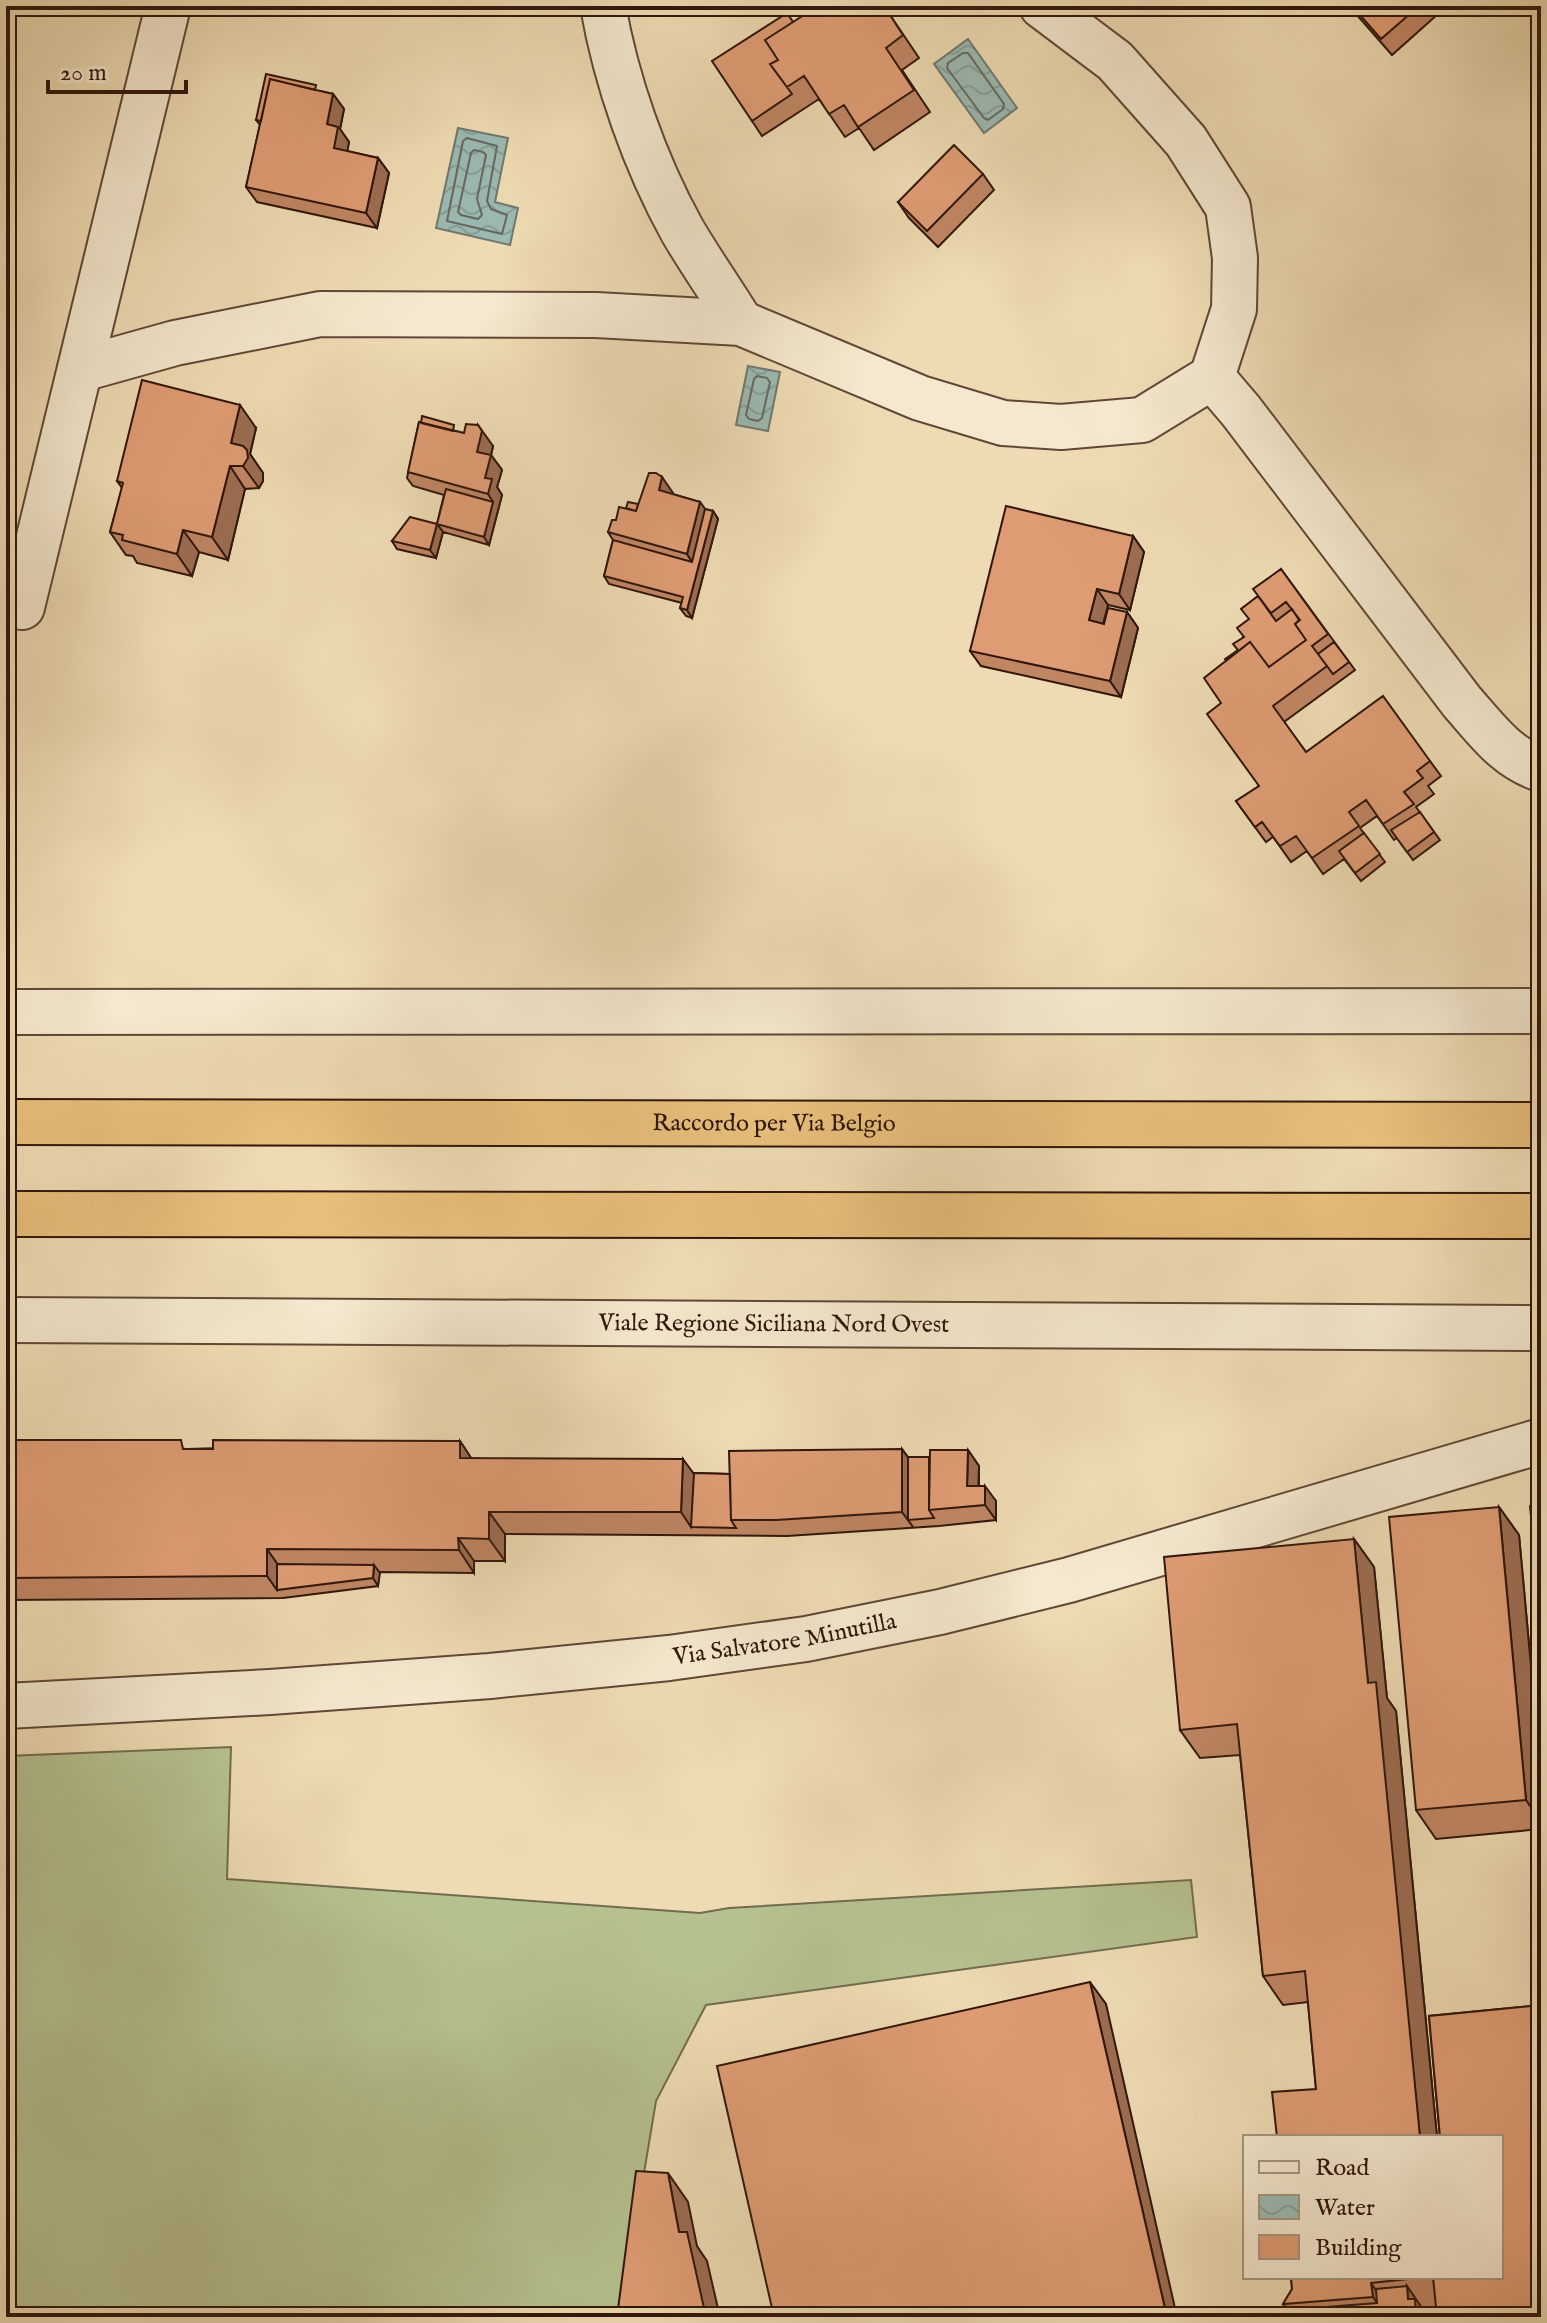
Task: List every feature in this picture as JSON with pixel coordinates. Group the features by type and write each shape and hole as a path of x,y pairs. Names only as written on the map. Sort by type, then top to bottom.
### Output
{"highway":[{"name":"Raccordo per Via Belgio","path":"6,1122 1541,1125"},
{"path":"6,1214 1541,1216"}],"street":[{"path":"22,607 168,6"},
{"path":"603,6 608,37 645,152 682,229 741,323"},
{"path":"82,369 175,343 320,314 596,315 741,323 920,398 1003,423 1061,427 1142,420 1212,377 1234,309 1235,258 1228,207 1186,141 1115,61 1042,6"},
{"path":"1212,377 1462,702 1501,747 1522,763 1541,769"},
{"path":"6,1012 1541,1011"},
{"name":"Viale Regione Siciliana Nord Ovest","path":"6,1320 1541,1328"},
{"name":"Via Salvatore Minutilla","path":"6,1706 490,1676 669,1658 806,1639 940,1612 1069,1580 1541,1441"}],"green space":[{"path":"231,1747 227,1879 700,1913 729,1908 1191,1880 1197,1937 706,2005 656,2101 620,2317 6,2317 6,1756"}],"water":[{"path":"968,39 1017,108 984,133 934,64"},
{"path":"458,128 508,138 495,202 518,208 510,245 436,228"},
{"path":"748,366 780,372 768,431 736,425"}],"building":[{"path":"818,6 884,6 903,35 886,48 914,90 858,127 844,105 829,114 804,76 787,87 770,64 778,60 765,40"},
{"path":"1352,6 1419,6 1381,39"},
{"path":"787,13 793,22 765,40 778,60 770,64 792,94 752,121 712,61"},
{"path":"266,74 316,85 315,90 270,79 261,121 256,120"},
{"path":"270,79 333,94 327,124 338,127 334,148 378,158 366,213 246,187"},
{"path":"954,145 983,174 927,231 898,202"},
{"path":"142,380 240,405 231,443 243,446 248,458 243,466 230,466 212,537 183,530 177,554 122,540 123,535 110,532 123,483 117,481"},
{"path":"422,416 454,425 453,431 421,423"},
{"path":"419,422 464,433 466,424 478,425 482,431 477,452 491,455 485,478 492,479 488,494 408,472"},
{"path":"649,473 662,477 659,490 700,502 687,554 608,532 612,520 616,520 619,507 636,511"},
{"path":"446,489 493,502 484,537 437,524"},
{"path":"628,502 638,504 636,511 626,508"},
{"path":"1006,506 1133,536 1119,594 1097,589 1089,620 1104,624 1108,608 1127,612 1110,681 970,651"},
{"path":"705,509 713,511 687,610 680,608 683,597 604,576 613,540 692,562"},
{"path":"410,517 437,524 430,550 392,541"},
{"path":"1281,569 1328,634 1312,646 1327,666 1273,706 1306,752 1383,696 1430,761 1417,771 1423,778 1404,792 1414,804 1383,824 1366,800 1349,812 1359,826 1312,858 1296,836 1280,846 1262,822 1255,827 1236,801 1259,786 1207,714 1221,703 1204,678 1250,642 1269,667 1306,640 1295,624 1300,620 1286,602 1271,613 1253,589"},
{"path":"1258,596 1276,621 1292,609 1299,620 1295,624 1306,640 1269,667 1250,642 1226,661 1238,650 1233,644 1244,637 1237,628 1249,619 1241,609"},
{"path":"1334,642 1349,662 1333,674 1318,654"},
{"path":"1420,812 1434,832 1407,852 1391,830"},
{"path":"1364,833 1380,854 1355,873 1339,851"},
{"path":"6,1440 181,1440 183,1449 213,1449 213,1440 460,1441 460,1458 683,1459 681,1512 489,1512 489,1539 458,1538 459,1550 267,1549 267,1576 6,1578"},
{"path":"902,1449 902,1512 731,1520 729,1451"},
{"path":"930,1450 968,1450 967,1486 985,1486 985,1505 929,1510"},
{"path":"908,1457 929,1457 929,1510 934,1518 908,1520"},
{"path":"694,1473 730,1474 731,1520 736,1528 691,1527"},
{"path":"1541,1504 1541,1617 1530,1506"},
{"path":"1499,1507 1526,1800 1416,1810 1389,1517"},
{"path":"1354,1539 1368,1683 1376,1682 1420,2135 1277,2135 1272,2092 1316,2089 1305,1971 1263,1976 1237,1724 1180,1730 1164,1557"},
{"path":"277,1564 374,1565 373,1578 277,1590"},
{"path":"1090,1982 1167,2317 774,2317 717,2066"},
{"path":"1541,2005 1541,2317 1437,2317 1433,2279 1503,2279 1503,2135 1440,2135 1429,2016"},
{"path":"636,2171 668,2173 679,2232 687,2232 706,2317 617,2317"},
{"path":"1291,2279 1409,2279 1371,2283 1373,2297 1283,2304 1292,2289"},
{"path":"1407,2286 1408,2299 1415,2299 1416,2317 1288,2317 1288,2310 1377,2303 1376,2289"}]}
